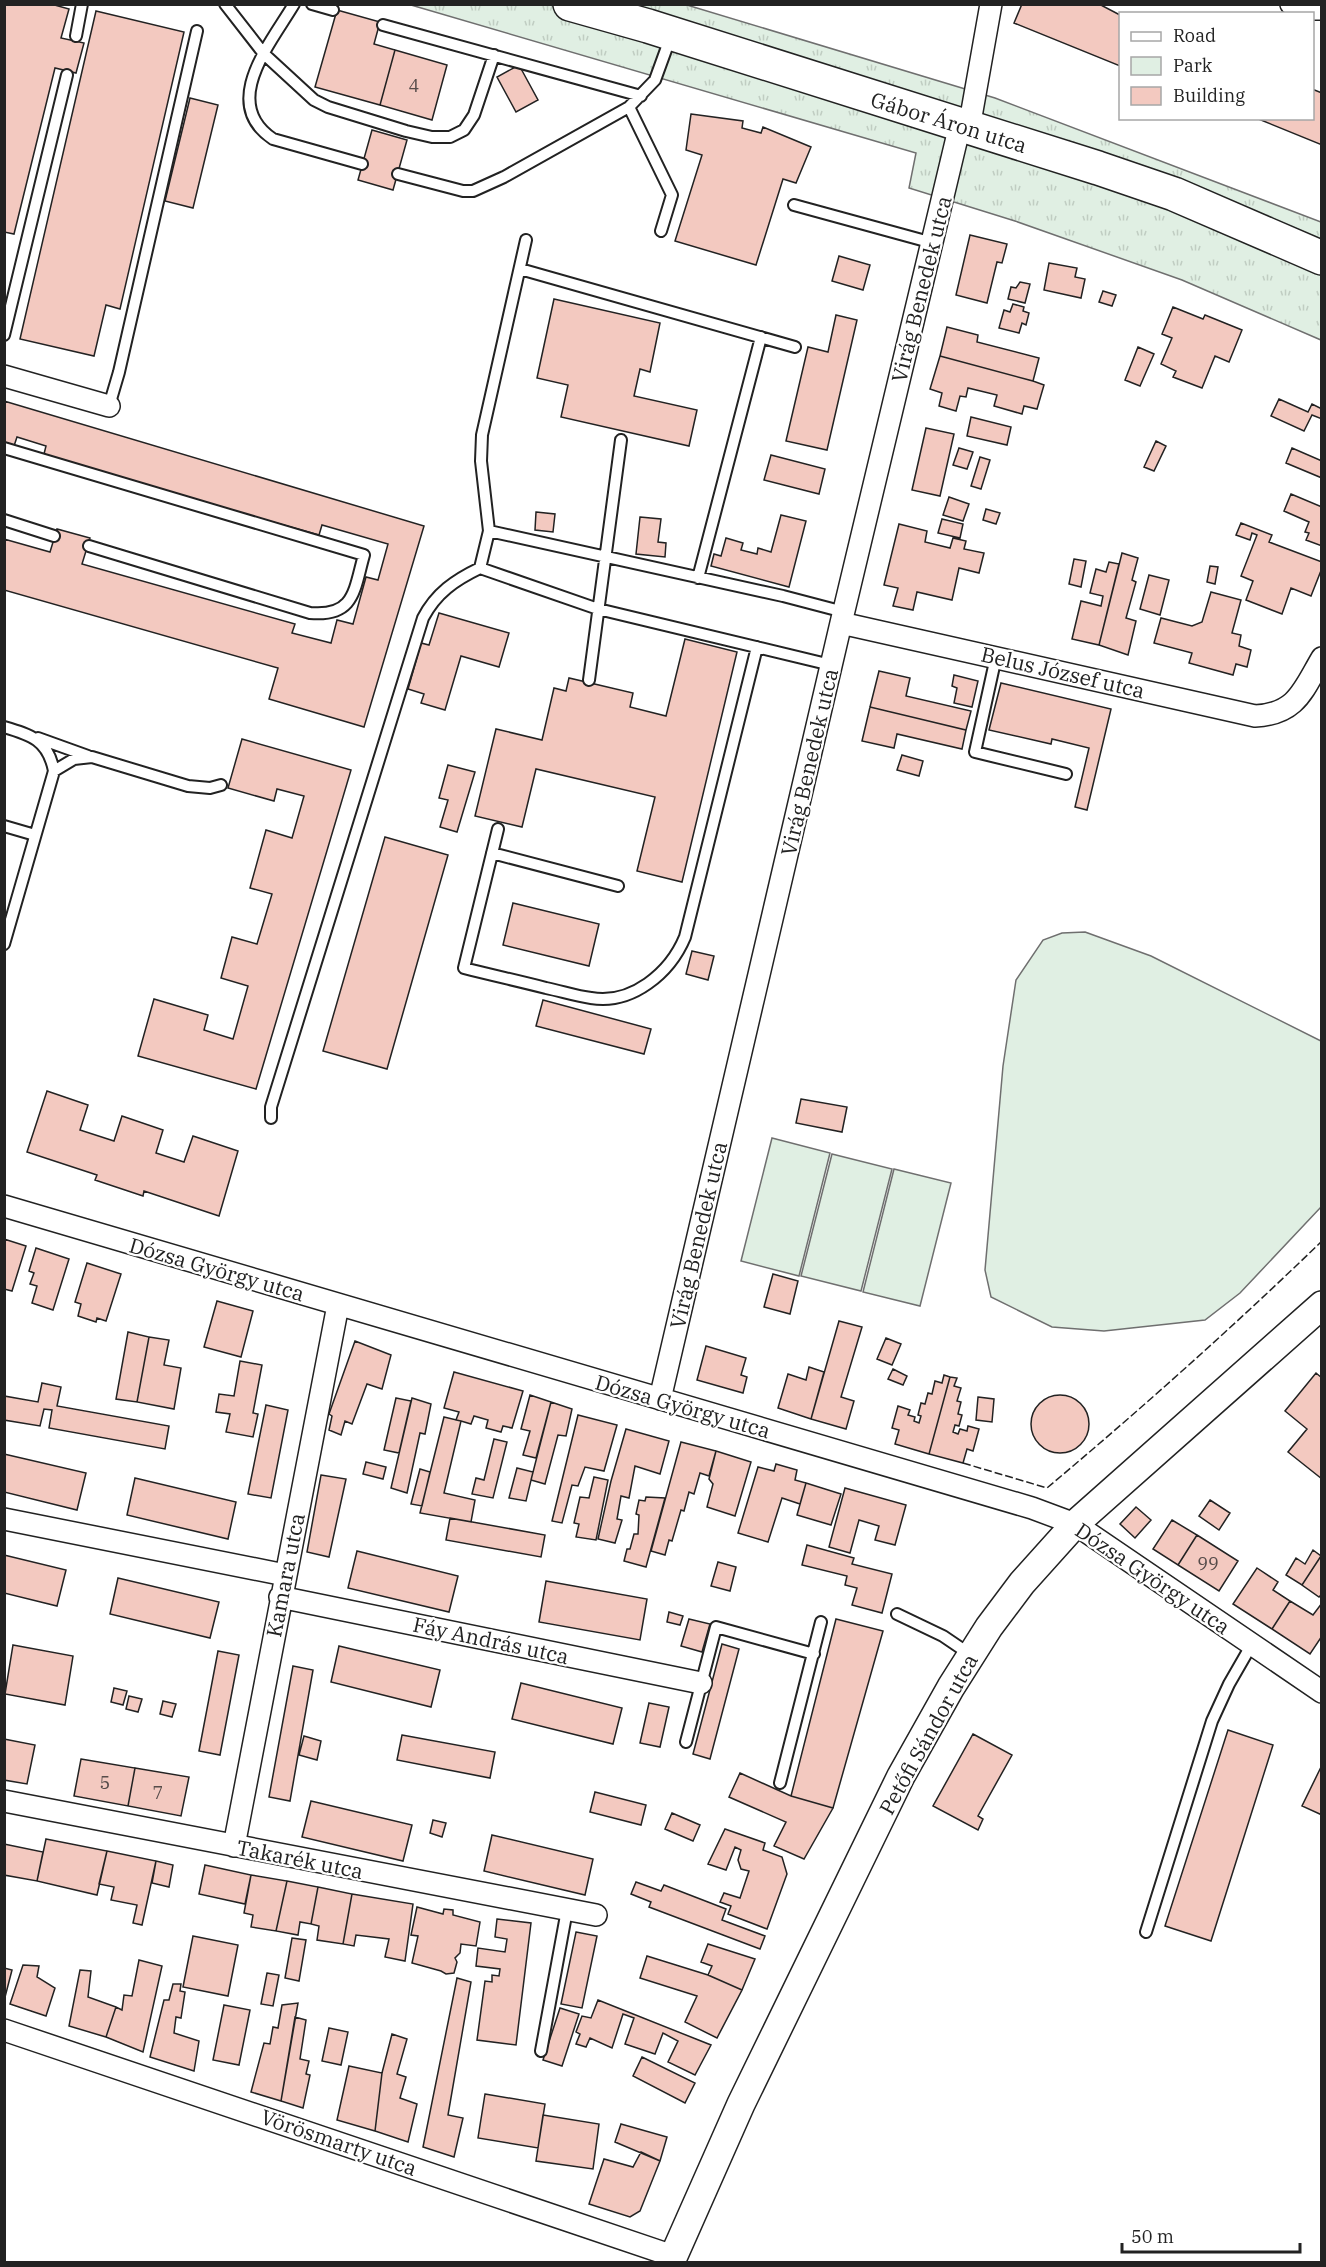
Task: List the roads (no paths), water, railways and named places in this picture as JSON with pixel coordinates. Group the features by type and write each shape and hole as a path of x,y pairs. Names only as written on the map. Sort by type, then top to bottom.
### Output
{"main road":[{"name":"Gábor Áron utca","path":"570,4 650,23 1174,194 1322,258"}],"street":[{"name":"Virág Benedek utca","path":"660,1399 842,617 933,243 965,127 991,4"},
{"path":"1291,4 1303,9 1320,7"},
{"path":"4,376 109,406"},
{"name":"Belus József utca","path":"842,617 996,656 1255,716 1272,715 1284,710 1301,694 1322,658"},
{"name":"Dózsa György utca","path":"4,1206 1032,1508 1075,1524 1322,1692"},
{"name":"Kamara utca","path":"234,1846 280,1597 338,1305"},
{"name":"Petőfi Sándor utca","path":"672,2259 741,2104 901,1776 971,1655 1022,1583 1075,1524 1322,1305"},
{"path":"4,1519 285,1575"},
{"name":"Fáy András utca","path":"280,1597 701,1683"},
{"name":"Takarék utca","path":"4,1801 596,1915"},
{"name":"Vörösmarty utca","path":"4,2030 672,2259"}],"lane":[{"path":"76,36 82,4"},
{"path":"225,4 264,54 314,100 328,107 406,131 442,138 458,135 471,122 494,56"},
{"path":"294,4 249,84 252,110 263,132 273,139 362,164"},
{"path":"312,4 333,10"},
{"path":"398,174 463,191 473,191 504,177 628,107 641,96 658,74 650,23"},
{"path":"383,25 641,96"},
{"path":"109,406 119,372 197,32"},
{"path":"4,335 67,75"},
{"path":"628,107 672,195 661,231"},
{"path":"794,205 933,243"},
{"path":"480,568 489,531 481,461 482,435 526,240"},
{"path":"520,269 795,346"},
{"path":"698,578 761,337"},
{"path":"589,680 621,440"},
{"path":"4,448 364,555 349,602 344,608 325,614 310,613 89,546"},
{"path":"4,520 54,536"},
{"path":"489,531 783,596 842,617"},
{"path":"271,1118 271,1107 423,618 439,594 453,582 480,568 598,609 831,665"},
{"path":"498,829 464,968 597,999 625,995 658,976 674,958 685,937 757,647"},
{"path":"996,656 975,752 1066,774"},
{"path":"4,727 188,786 210,788 221,785"},
{"path":"4,944 54,771 51,758 45,748 27,733"},
{"path":"54,771 74,759 92,757"},
{"path":"4,826 35,835"},
{"path":"492,853 618,886"},
{"path":"897,1614 943,1636 971,1655"},
{"path":"780,1783 822,1622"},
{"path":"686,1742 716,1626 814,1654"},
{"path":"1146,1932 1212,1721 1229,1684 1252,1644"},
{"path":"541,2050 567,1910"}]}
